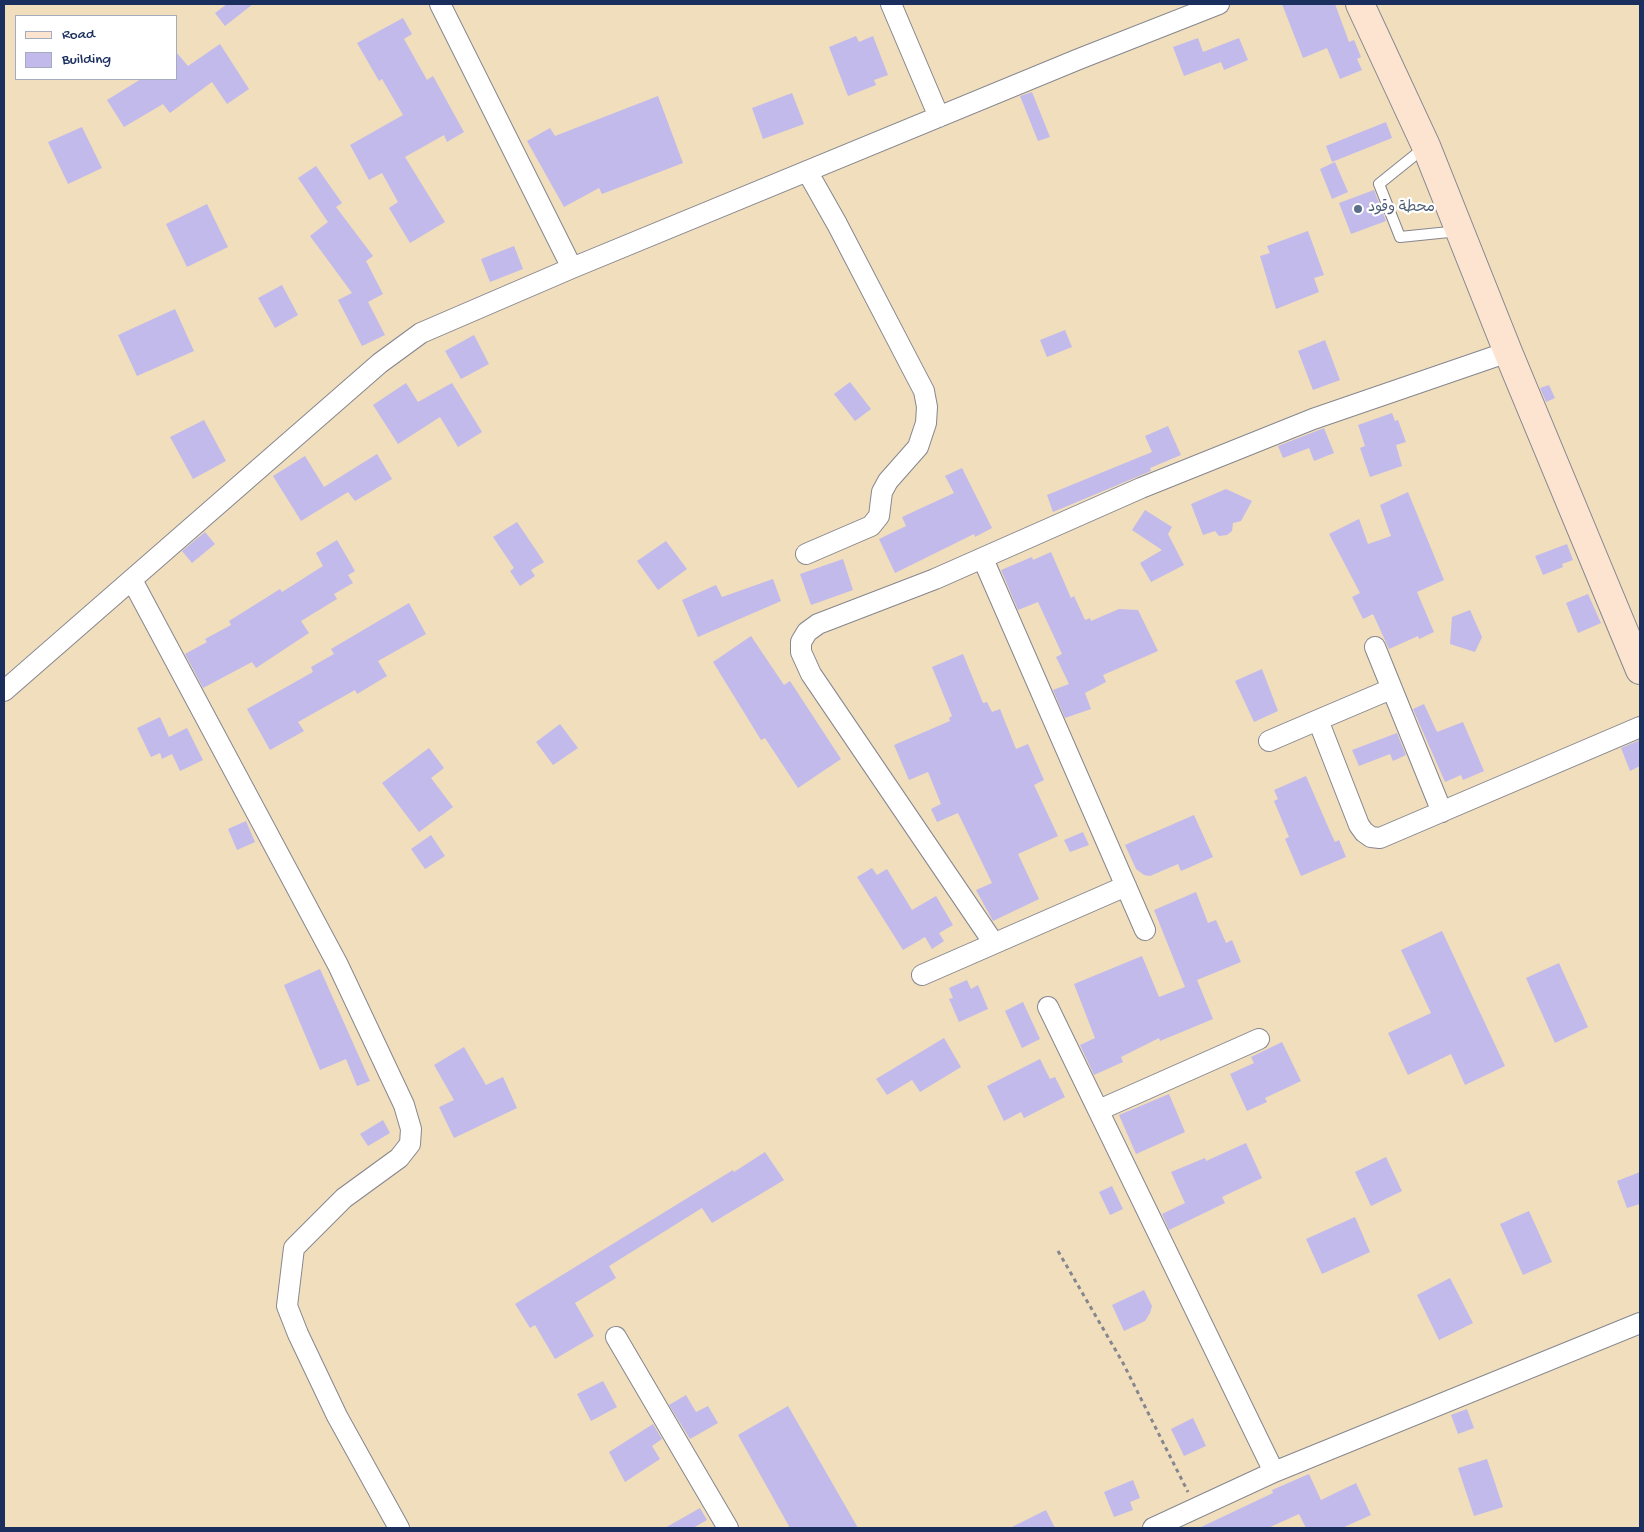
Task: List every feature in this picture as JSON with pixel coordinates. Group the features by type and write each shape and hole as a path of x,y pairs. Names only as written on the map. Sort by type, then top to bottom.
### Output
{"main road":[{"path":"1360,4 1426,146 1508,352 1640,670"}],"street":[{"path":"440,4 572,268"},
{"path":"891,4 939,117"},
{"path":"4,691 403,345 421,334 572,268 1219,4"},
{"path":"806,554 871,526 879,516 882,492 888,481 918,447 926,423 928,407 924,392 913,370 837,224 807,171"},
{"path":"993,942 811,674 801,652 801,642 807,632 818,624 983,559 1141,488 1314,419 1508,352"},
{"path":"983,559 1145,930"},
{"path":"132,580 338,965 404,1105 411,1129 410,1144 399,1158 344,1198 294,1248 287,1306 298,1334 337,1416 399,1528"},
{"path":"1375,647 1390,689 1442,812"},
{"path":"1269,741 1390,689"},
{"path":"1318,720 1364,832 1371,837 1380,838 1640,727"},
{"path":"922,974 1126,886"},
{"path":"1048,1007 1274,1472"},
{"path":"1099,1110 1259,1039"},
{"path":"1153,1528 1274,1472 1640,1323"},
{"path":"616,1337 728,1528"}],"lane":[{"path":"1426,146 1379,184 1400,237 1460,231"}],"path":[{"path":"1058,1251 1123,1363 1195,1510"}],"building":[{"path":"227,4 253,4 225,26 215,13"},
{"path":"1282,4 1335,4 1349,42 1354,40 1361,57 1357,59 1362,70 1340,79 1327,48 1303,58"},
{"path":"403,18 412,34 404,39 427,80 433,76 464,132 447,142 444,135 405,157 445,222 410,243 389,208 398,202 382,173 369,180 350,145 403,115 382,79 379,81 357,43"},
{"path":"856,36 859,42 873,36 888,75 874,80 876,85 848,96 829,47"},
{"path":"1198,38 1203,52 1239,38 1248,60 1224,70 1221,62 1184,76 1173,47"},
{"path":"220,44 249,89 227,104 212,82 170,113 163,104 124,127 107,100 139,80 178,80 178,54 188,66"},
{"path":"1032,92 1050,137 1038,141 1020,96"},
{"path":"792,93 804,124 763,139 752,108"},
{"path":"658,96 683,163 602,194 599,188 564,207 527,141 550,128 555,136"},
{"path":"1386,122 1392,138 1332,162 1326,146"},
{"path":"82,127 102,168 68,184 48,142"},
{"path":"1335,162 1348,192 1332,199 1320,169"},
{"path":"316,166 342,203 336,207 373,256 366,261 383,294 368,302 385,335 362,346 338,300 352,293 310,236 328,222 298,178"},
{"path":"1374,190 1386,221 1351,234 1339,203"},
{"path":"207,204 228,247 187,267 166,224"},
{"path":"1308,231 1324,275 1314,278 1319,292 1276,309 1260,256 1270,253 1267,246"},
{"path":"514,246 523,269 490,282 481,259"},
{"path":"282,285 298,315 275,328 258,298"},
{"path":"175,309 194,351 137,376 118,335"},
{"path":"1065,330 1072,347 1047,357 1040,340"},
{"path":"474,335 489,364 461,379 445,351"},
{"path":"1325,340 1340,380 1313,390 1298,351"},
{"path":"850,382 871,409 855,421 834,394"},
{"path":"406,383 418,402 452,383 482,432 458,447 440,417 398,444 373,405"},
{"path":"1549,385 1555,398 1546,402 1540,388"},
{"path":"1392,413 1395,421 1398,420 1406,442 1396,445 1402,466 1370,477 1360,448 1365,446 1358,425"},
{"path":"204,420 226,461 193,479 170,437"},
{"path":"1168,426 1181,455 1150,468 1151,471 1053,512 1047,495 1152,452 1145,436"},
{"path":"1324,428 1334,453 1314,461 1309,448 1283,458 1278,446"},
{"path":"377,454 392,479 355,501 348,492 301,521 273,476 305,456 324,487"},
{"path":"962,468 992,528 975,537 974,534 895,573 879,539 906,526 902,517 954,493 945,476"},
{"path":"1226,489 1252,501 1241,521 1233,523 1232,531 1227,535 1219,536 1215,531 1203,535 1191,504"},
{"path":"1408,492 1444,580 1417,592 1434,632 1419,639 1418,636 1389,649 1373,614 1363,619 1352,597 1360,593 1329,534 1359,519 1368,544 1391,536 1380,505"},
{"path":"1145,510 1172,527 1168,534 1184,565 1151,582 1140,563 1162,550 1132,530"},
{"path":"517,522 544,562 531,570 535,576 520,586 510,571 514,568 493,537"},
{"path":"205,532 215,544 192,563 182,551"},
{"path":"337,540 355,571 348,575 353,583 334,594 337,599 301,621 309,633 256,668 252,662 203,688 185,654 207,642 205,639 231,625 229,621 280,589 282,592 323,566 316,553"},
{"path":"666,541 687,569 658,590 637,561"},
{"path":"1567,544 1573,560 1562,564 1563,567 1543,575 1535,556"},
{"path":"1051,552 1071,598 1074,596 1085,620 1090,618 1091,621 1119,609 1138,610 1158,651 1103,675 1106,682 1085,693 1091,709 1065,718 1053,690 1069,684 1056,657 1062,654 1038,602 1018,610 1001,570 1032,557 1033,560"},
{"path":"843,559 853,590 811,605 800,574"},
{"path":"773,579 781,601 698,637 682,600 716,585 722,597"},
{"path":"1588,594 1601,623 1578,633 1566,603"},
{"path":"409,603 426,634 378,661 387,676 357,694 355,690 298,722 304,731 270,750 247,709 313,672 311,667 334,654 331,649"},
{"path":"1470,610 1482,637 1475,652 1450,644 1452,617"},
{"path":"751,636 784,685 790,681 841,759 798,788 765,738 761,740 713,662"},
{"path":"963,654 983,703 987,702 992,712 1000,709 1016,749 1028,744 1044,780 1034,785 1058,836 1018,854 1039,899 993,921 976,890 992,883 958,813 937,822 931,809 941,804 928,772 909,780 894,745 950,721 949,718 952,716 932,667"},
{"path":"1262,669 1278,711 1254,722 1235,681"},
{"path":"1424,704 1437,732 1463,722 1484,771 1463,780 1461,775 1445,782 1413,709"},
{"path":"160,717 169,737 187,728 203,760 180,771 172,754 162,759 160,753 151,757 137,728"},
{"path":"560,724 578,748 553,765 536,742"},
{"path":"1397,733 1406,755 1393,761 1390,754 1359,766 1352,750"},
{"path":"1640,740 1640,766 1630,771 1621,748"},
{"path":"429,748 444,768 431,778 453,807 419,832 382,783"},
{"path":"1306,776 1335,842 1339,840 1346,857 1301,876 1285,839 1289,837 1274,801 1278,799 1274,790"},
{"path":"1194,815 1213,857 1181,871 1178,864 1150,876 1144,875 1136,869 1125,845"},
{"path":"246,821 255,842 237,850 228,829"},
{"path":"1083,832 1089,845 1070,852 1064,840"},
{"path":"431,835 445,856 425,869 411,849"},
{"path":"872,868 877,875 887,869 912,910 936,896 953,925 939,933 944,941 932,949 925,937 903,950 857,877"},
{"path":"1196,892 1208,923 1216,920 1226,943 1232,940 1241,962 1197,980 1213,1019 1160,1041 1159,1038 1121,1057 1123,1062 1094,1075 1080,1045 1095,1038 1074,984 1142,956 1159,997 1185,987 1154,910"},
{"path":"1442,931 1505,1066 1465,1085 1451,1054 1408,1075 1388,1033 1431,1013 1401,950"},
{"path":"1559,963 1588,1027 1555,1043 1526,978"},
{"path":"320,969 370,1081 357,1086 346,1059 320,1070 284,985"},
{"path":"967,980 971,989 978,985 988,1009 959,1022 949,999 953,998 949,988"},
{"path":"1023,1002 1040,1039 1022,1048 1005,1011"},
{"path":"944,1038 961,1067 920,1092 912,1080 887,1095 876,1079"},
{"path":"1282,1042 1301,1081 1265,1098 1267,1102 1247,1111 1230,1074 1254,1063 1251,1057"},
{"path":"464,1047 486,1085 503,1077 517,1108 454,1138 439,1107 454,1100 434,1065"},
{"path":"1040,1059 1050,1079 1055,1077 1065,1097 1024,1118 1021,1112 1004,1121 987,1086"},
{"path":"1169,1094 1185,1132 1136,1154 1119,1115"},
{"path":"383,1120 390,1133 368,1146 360,1134"},
{"path":"1246,1143 1262,1178 1222,1197 1225,1203 1169,1230 1162,1214 1185,1203 1171,1172 1205,1158 1206,1161"},
{"path":"765,1152 784,1180 712,1223 702,1208 609,1266 616,1278 575,1303 594,1336 555,1359 535,1325 530,1328 515,1304"},
{"path":"1386,1157 1402,1191 1371,1206 1355,1172"},
{"path":"1640,1172 1640,1204 1627,1208 1617,1181"},
{"path":"1112,1186 1123,1209 1110,1215 1099,1192"},
{"path":"1529,1211 1552,1262 1523,1275 1500,1224"},
{"path":"1355,1217 1370,1252 1322,1274 1306,1239"},
{"path":"1450,1278 1473,1323 1439,1340 1417,1295"},
{"path":"1144,1290 1152,1306 1150,1313 1145,1321 1124,1331 1112,1305"},
{"path":"603,1381 617,1407 591,1421 577,1394"},
{"path":"686,1395 696,1412 708,1406 718,1423 690,1439 669,1405"},
{"path":"788,1406 858,1528 790,1528 738,1435"},
{"path":"1467,1409 1474,1428 1458,1434 1451,1415"},
{"path":"1193,1418 1206,1446 1184,1456 1171,1429"},
{"path":"653,1424 662,1439 652,1446 660,1459 625,1482 609,1452"},
{"path":"1487,1459 1503,1507 1474,1516 1458,1468"},
{"path":"1309,1474 1321,1500 1356,1483 1371,1515 1342,1528 1306,1528 1299,1514 1268,1528 1199,1528 1273,1493 1272,1490"},
{"path":"1133,1480 1140,1498 1130,1502 1133,1510 1114,1517 1104,1492"},
{"path":"700,1508 707,1520 693,1528 665,1528"},
{"path":"1046,1510 1055,1528 1010,1528"}],"place":[{"name":"محطة وقود","path":"1358,209"}]}
